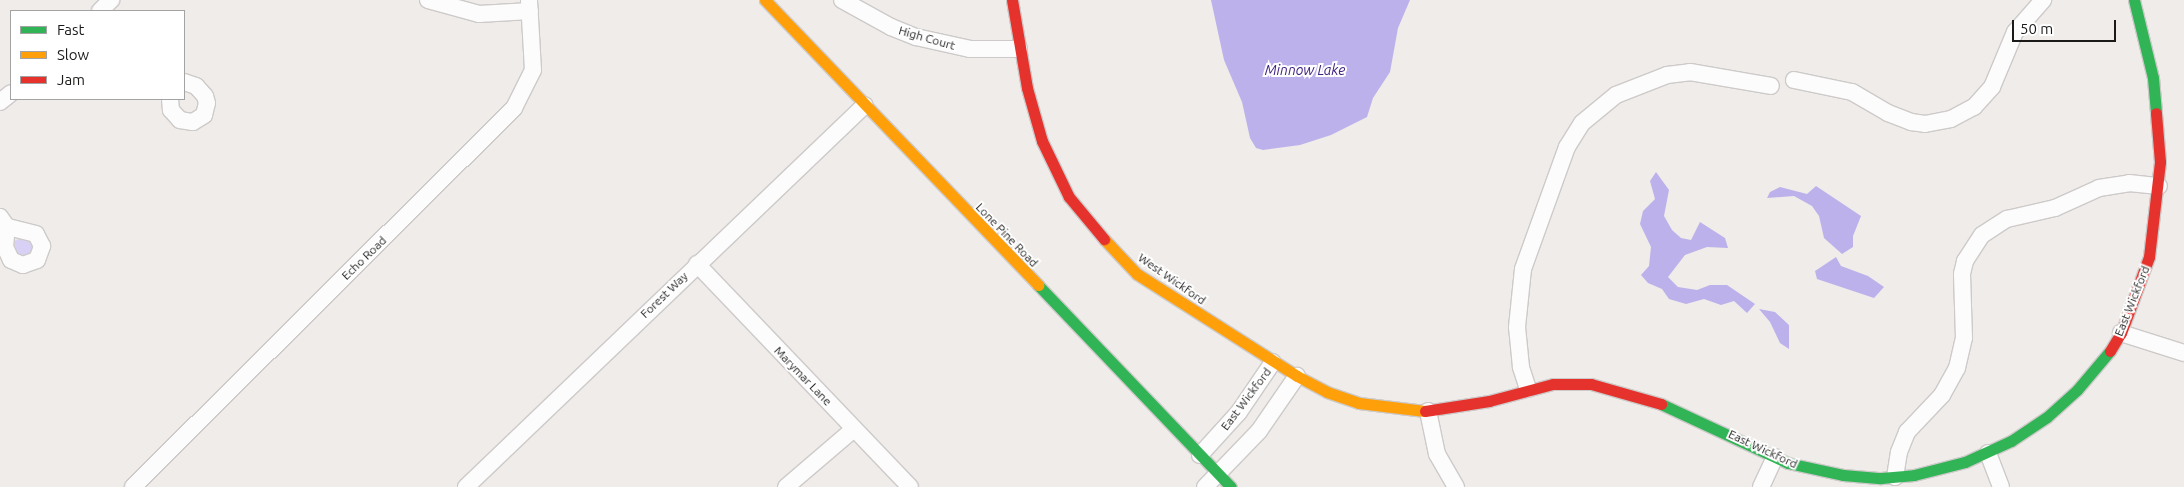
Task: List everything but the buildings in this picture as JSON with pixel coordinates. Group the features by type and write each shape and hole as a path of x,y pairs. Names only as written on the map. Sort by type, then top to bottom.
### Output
{"street":[{"path":"428,0 479,14 529,6"},
{"name":"Lone Pine Road","path":"764,0 1231,487"},
{"name":"High Court","path":"842,0 891,27 916,37 970,49 1019,49"},
{"name":"West Wickford","path":"1012,0 1019,49 1042,141 1070,197 1096,233 1150,283 1274,362"},
{"path":"1794,80 1852,92 1888,113 1911,122 1925,124 1951,119 1974,107 1992,87 2015,32 2043,0"},
{"name":"East Wickford","path":"1200,454 1230,423 1259,386 1274,362 1327,392 1359,403 1428,411 1489,401 1528,389 1573,383 1618,390 1666,404 1775,457 1801,467 1843,475 1895,477 1933,471 1988,453 2028,431 2064,402 2105,358 2121,333 2149,257 2159,186 2156,101 2134,0"},
{"name":"Echo Road","path":"133,487 505,119 520,98 533,70 529,6"},
{"path":"1528,389 1521,367 1518,327 1521,279 1535,228 1567,148 1582,123 1603,104 1632,86 1673,74 1690,72 1771,86"},
{"path":"170,100 170,110 180,120 193,122 204,115 207,103 205,96 196,86 185,82"},
{"path":"0,102 10,94"},
{"name":"Forest Way","path":"466,487 865,105"},
{"path":"1895,477 1899,452 1907,432 1942,395 1957,368 1964,338 1962,274 1965,261 1982,235 2006,219 2055,208 2099,188 2129,183 2159,186"},
{"name":"Marymar Lane","path":"697,264 910,487"},
{"path":"2121,333 2184,353"},
{"path":"1205,487 1259,431 1297,376"},
{"path":"1259,386 1281,400"},
{"path":"1428,411 1437,454 1456,487"},
{"path":"786,487 854,429"},
{"path":"1988,453 2001,487"},
{"path":"1761,487 1775,457"}],"shaded area":[{"path":"26,236 35,245 30,257 17,256 14,241"}],"water":[{"name":"Minnow Lake","path":"1211,0 1410,0 1398,28 1390,72 1373,98 1367,117 1331,135 1300,145 1263,150 1256,148 1250,138 1242,102 1224,60"},
{"path":"1656,172 1669,190 1664,216 1672,230 1681,238 1691,240 1700,222 1725,238 1728,248 1707,247 1685,255 1668,277 1678,287 1697,290 1710,285 1727,285 1755,304 1747,313 1734,301 1721,305 1704,299 1686,304 1669,299 1662,289 1648,283 1641,275 1649,266 1651,247 1640,224 1643,211 1655,199 1650,181"},
{"path":"1816,186 1861,216 1853,236 1853,247 1842,254 1824,238 1819,216 1812,206 1794,196 1767,198 1770,192 1780,187 1807,194"},
{"path":"1836,257 1841,266 1868,276 1884,287 1874,298 1817,279 1815,271"},
{"path":"1759,309 1775,312 1789,325 1789,349 1780,343 1770,322"}],"traffic: fast":[{"path":"2134,0 2153,78 2156,113"},
{"path":"1038,285 1231,487"},
{"path":"1661,404 1788,463 1843,475 1881,478 1914,475 1965,462 2011,441 2047,417 2077,390 2110,351"}],"traffic: slow":[{"path":"765,0 1038,285"},
{"path":"1104,239 1137,274 1297,376 1327,392 1359,403 1425,411"}],"traffic: jam":[{"path":"1012,0 1027,88 1042,141 1069,197 1104,239"},
{"path":"2110,351 2121,333 2149,257 2160,162 2156,113"},
{"path":"1425,411 1489,401 1553,384 1591,384 1661,404"}]}
